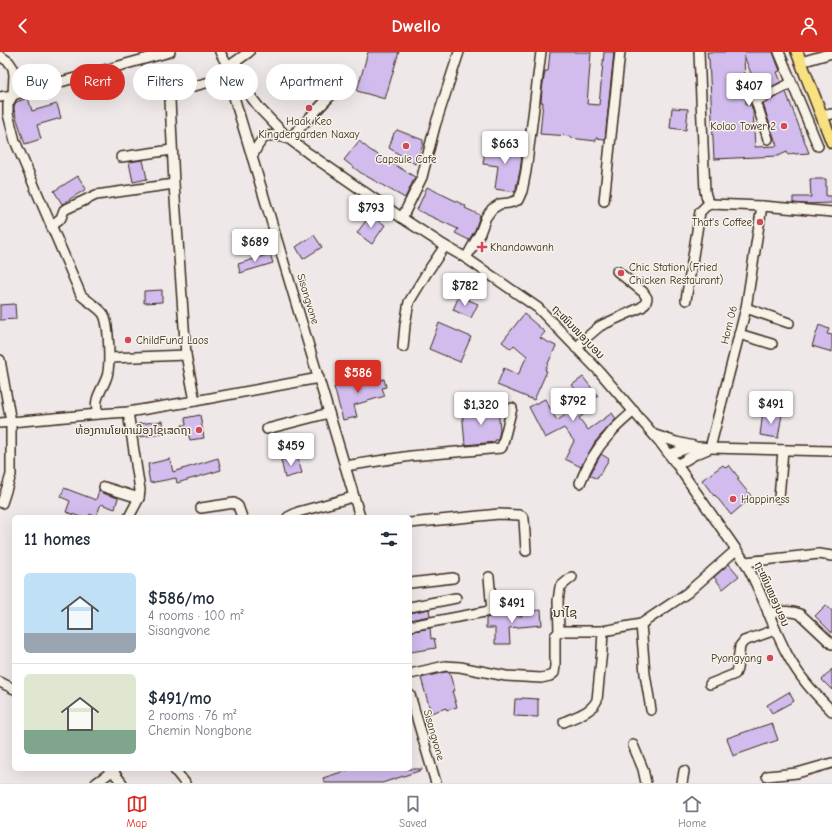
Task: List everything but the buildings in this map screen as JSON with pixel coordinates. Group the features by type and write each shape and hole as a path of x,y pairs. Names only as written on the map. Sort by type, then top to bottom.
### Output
{"main road":[{"path":"799,57 827,115 832,142"}],"street":[{"path":"62,82 170,52"},
{"name":"ຖະໜົນໜອງບອນ","path":"220,52 226,64"},
{"path":"402,218 422,177 435,126 459,52"},
{"path":"466,258 480,233 486,217 492,209 500,204 518,200 522,191 526,171 541,52"},
{"path":"604,201 620,52"},
{"path":"699,52 705,191 708,202 711,204"},
{"path":"779,52 818,146"},
{"path":"232,64 246,53"},
{"path":"799,57 832,53"},
{"path":"0,56 9,62 12,66"},
{"path":"195,401 186,355 174,184 170,100 176,91 205,83"},
{"path":"756,101 791,83"},
{"path":"750,88 756,101 768,139"},
{"path":"0,97 12,95"},
{"path":"12,97 8,104 8,114 15,141 51,226 81,295 104,314 110,358 107,378 97,396 96,408 98,414"},
{"name":"Sisangvone","path":"235,100 359,515"},
{"name":"ຖະໜົນໜອງບອນ","path":"253,100 289,139 308,153 402,218 444,246 466,258 538,308 599,371 670,454 745,562 753,576 786,654 796,671 807,685 832,711"},
{"path":"252,157 263,138 270,135 289,139 326,100"},
{"path":"121,157 172,150"},
{"path":"51,226 61,218 64,210 96,195 174,184"},
{"path":"686,300 700,212 706,206 711,204 762,206 832,212"},
{"name":"Hom 06","path":"710,448 746,308 762,206"},
{"path":"403,347 409,302 444,246"},
{"path":"576,348 600,326 642,307 646,302 647,298 643,292 617,271"},
{"path":"746,308 789,323"},
{"path":"739,334 772,344"},
{"path":"110,358 186,355"},
{"path":"0,360 11,422 11,474 2,503"},
{"path":"0,423 128,412 319,378"},
{"path":"345,466 411,456 501,448 512,408"},
{"path":"580,483 594,455 609,434 634,411"},
{"path":"128,412 140,485 139,498 130,515"},
{"path":"267,429 329,413"},
{"path":"655,436 676,442 710,448 832,451"},
{"path":"670,454 689,448 700,447"},
{"path":"677,465 710,448"},
{"path":"779,498 783,450"},
{"path":"104,487 139,498"},
{"path":"292,515 353,497"},
{"path":"200,508 234,503 238,506 241,515"},
{"path":"412,523 499,514 519,514 524,519 526,551"},
{"path":"412,674 445,666 460,667 506,676 541,678 550,676 554,673 555,636 559,632 603,631 641,624 687,593 736,550"},
{"path":"745,562 819,554 832,556"},
{"path":"489,577 492,611"},
{"path":"559,632 558,601 560,587 572,577"},
{"path":"412,583 453,578"},
{"path":"412,607 456,598"},
{"path":"412,626 511,607"},
{"path":"768,613 789,611 800,614 832,644"},
{"path":"641,624 644,674 651,710"},
{"path":"710,684 734,674 736,671 740,646 744,640 775,630"},
{"path":"564,722 586,712 595,704 597,700 603,631"},
{"path":"0,682 12,688"},
{"name":"Sisangvone","path":"412,708 414,722 436,783"},
{"path":"633,745 643,769 646,783"},
{"path":"767,776 797,773 832,763"},
{"path":"96,783 112,771"},
{"path":"114,771 122,783"},
{"path":"176,771 185,783"},
{"path":"682,783 684,771"}],"place":[{"name":"Haak Keo Kingdergarden Naxay","path":"309,108"},
{"name":"Kolao Tower 2","path":"784,126"},
{"name":"Capsule Cafe","path":"406,146"},
{"name":"That's Coffee","path":"760,222"},
{"name":"Khandowvanh","path":"482,247"},
{"name":"Chic Station (Fried Chicken Restaurant)","path":"621,273"},
{"name":"ChildFund Laos","path":"128,340"},
{"name":"ຫ້ອງການໂຍທາເມືອງໄຊເສດຖາ","path":"199,430"},
{"name":"Happiness","path":"733,499"},
{"name":"Pyongyang","path":"770,658"}],"district":[{"name":"ນາໄຊ","path":"565,612"}]}
